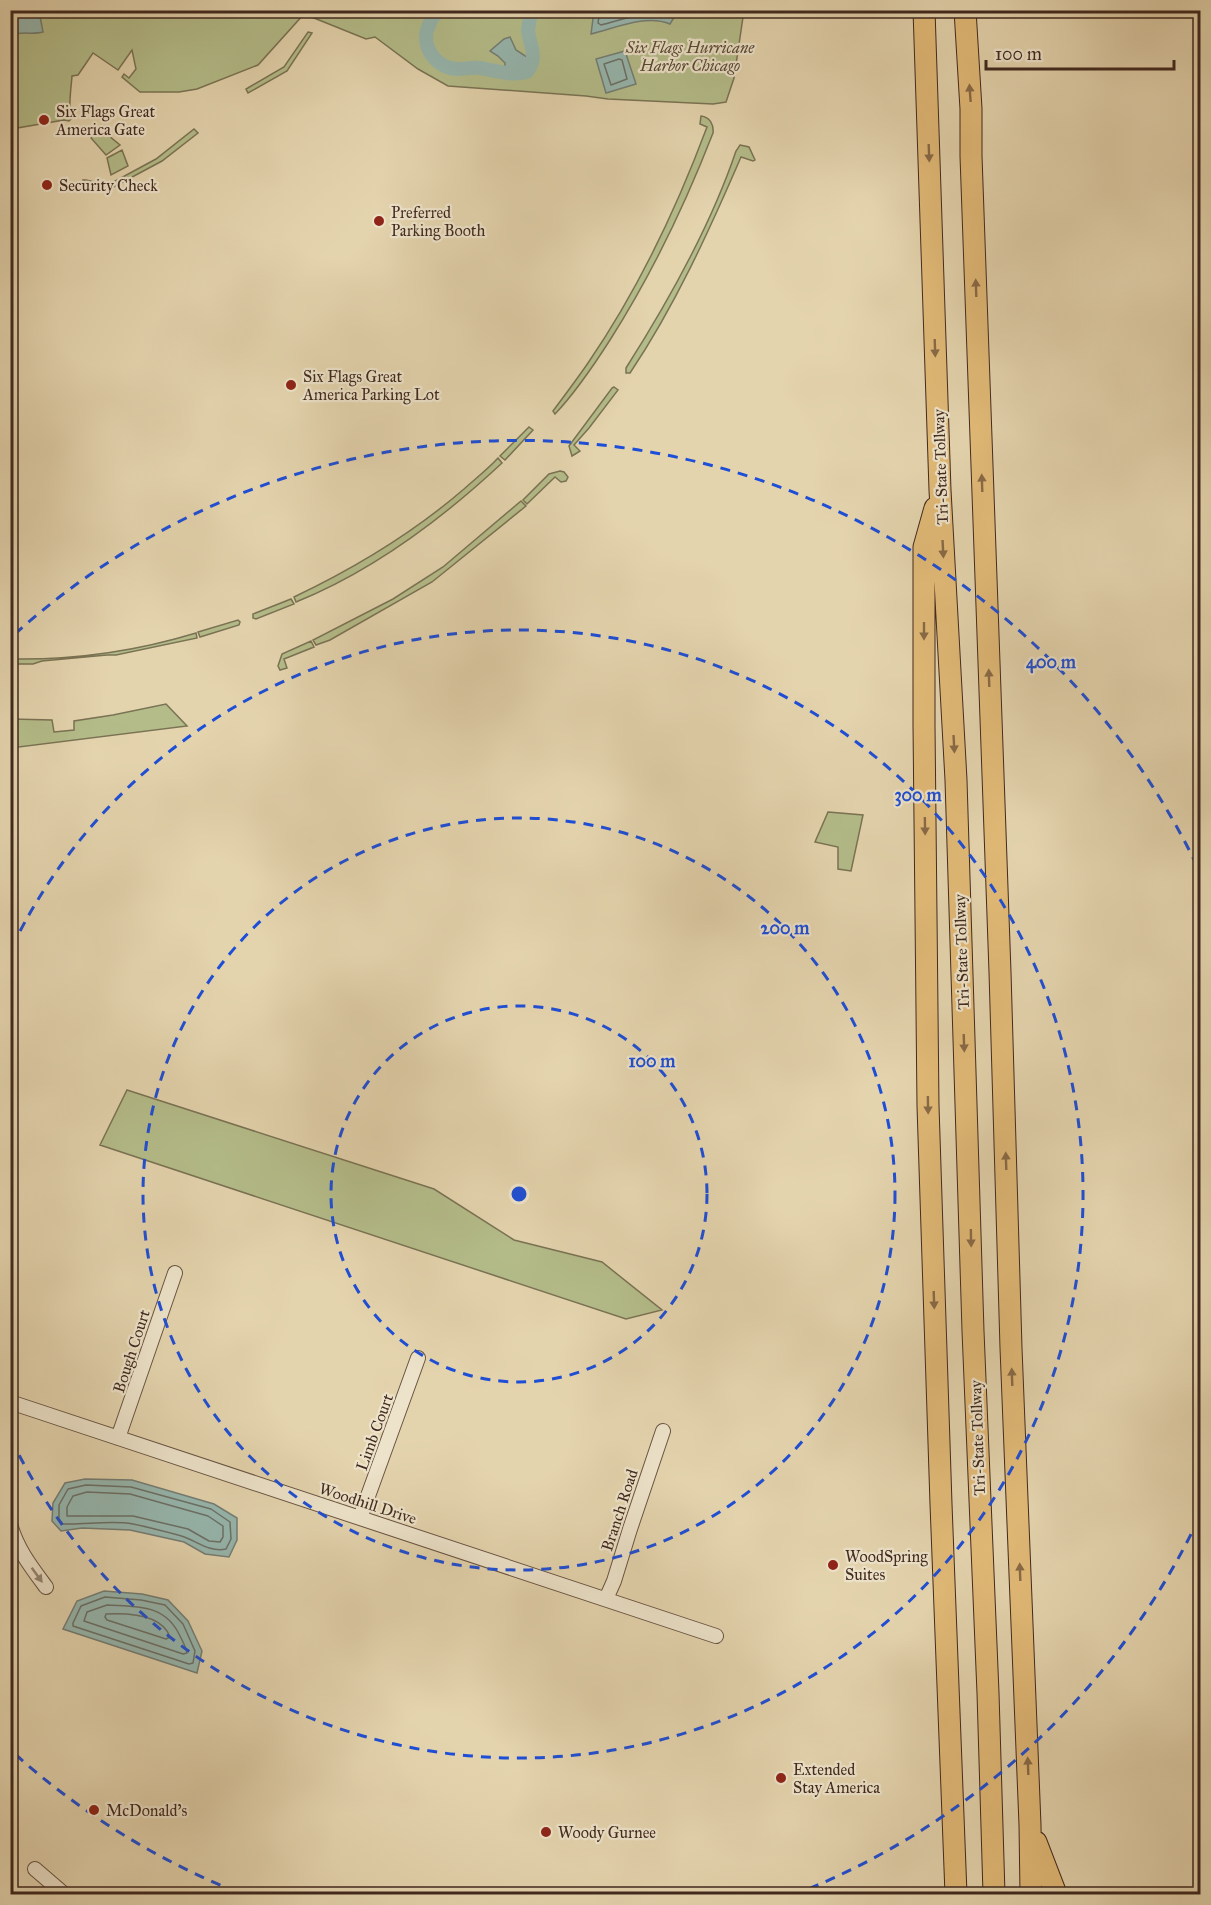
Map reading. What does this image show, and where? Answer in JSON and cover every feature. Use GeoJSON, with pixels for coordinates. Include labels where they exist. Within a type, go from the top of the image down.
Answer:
{"type":"FeatureCollection","features":[{"type":"Feature","properties":{"kind":"highway","name":"Tri-State Tollway"},"geometry":{"type":"LineString","coordinates":[[924,10],[940,490],[956,780],[994,1894]]}},
{"type":"Feature","properties":{"kind":"highway"},"geometry":{"type":"LineString","coordinates":[[964,10],[971,109],[1031,1894]]}},
{"type":"Feature","properties":{"kind":"highway"},"geometry":{"type":"LineString","coordinates":[[940,490],[924,547],[924,724],[929,1130],[955,1894]]}},
{"type":"Feature","properties":{"kind":"highway"},"geometry":{"type":"LineString","coordinates":[[1030,1825],[1056,1894]]}},
{"type":"Feature","properties":{"kind":"street","name":"Bough Court"},"geometry":{"type":"LineString","coordinates":[[118,1438],[174,1273]]}},
{"type":"Feature","properties":{"kind":"street","name":"Limb Court"},"geometry":{"type":"LineString","coordinates":[[360,1518],[418,1358]]}},
{"type":"Feature","properties":{"kind":"street","name":"Woodhill Drive"},"geometry":{"type":"LineString","coordinates":[[10,1402],[716,1636]]}},
{"type":"Feature","properties":{"kind":"street","name":"Branch Road"},"geometry":{"type":"LineString","coordinates":[[606,1599],[663,1431]]}},
{"type":"Feature","properties":{"kind":"street"},"geometry":{"type":"LineString","coordinates":[[10,1524],[14,1539],[23,1556],[46,1587]]}},
{"type":"Feature","properties":{"kind":"street"},"geometry":{"type":"LineString","coordinates":[[35,1869],[64,1894]]}},
{"type":"Feature","properties":{"kind":"green space","name":"Six Flags Hurricane Harbor Chicago"},"geometry":{"type":"Polygon","coordinates":[[[11,11],[743,11],[743,17],[734,78],[726,102],[713,104],[608,99],[448,86],[418,69],[375,37],[366,39],[304,14],[258,65],[197,89],[179,92],[140,92],[122,77],[124,74],[129,78],[136,69],[132,50],[118,70],[93,53],[78,75],[72,76],[71,119],[69,121],[11,129],[11,11]]]}},
{"type":"Feature","properties":{"kind":"green space"},"geometry":{"type":"Polygon","coordinates":[[[308,32],[312,33],[287,71],[248,93],[246,89],[284,67],[308,32]]]}},
{"type":"Feature","properties":{"kind":"green space"},"geometry":{"type":"Polygon","coordinates":[[[701,116],[711,122],[713,133],[667,239],[610,340],[577,388],[555,414],[553,411],[606,335],[655,249],[707,127],[700,124],[701,116]]]}},
{"type":"Feature","properties":{"kind":"green space"},"geometry":{"type":"Polygon","coordinates":[[[194,129],[198,133],[162,161],[108,190],[84,185],[83,180],[108,185],[156,159],[194,129]]]}},
{"type":"Feature","properties":{"kind":"green space"},"geometry":{"type":"Polygon","coordinates":[[[94,132],[109,136],[120,145],[106,155],[91,138],[94,132]]]}},
{"type":"Feature","properties":{"kind":"green space"},"geometry":{"type":"Polygon","coordinates":[[[740,145],[749,147],[755,160],[741,157],[704,240],[676,295],[630,373],[626,373],[626,368],[673,290],[701,235],[740,145]]]}},
{"type":"Feature","properties":{"kind":"green space"},"geometry":{"type":"Polygon","coordinates":[[[122,150],[128,166],[111,175],[107,158],[122,150]]]}},
{"type":"Feature","properties":{"kind":"green space"},"geometry":{"type":"Polygon","coordinates":[[[614,387],[618,390],[574,445],[580,451],[572,456],[569,446],[614,387]]]}},
{"type":"Feature","properties":{"kind":"green space"},"geometry":{"type":"Polygon","coordinates":[[[529,427],[533,430],[505,460],[500,456],[529,427]]]}},
{"type":"Feature","properties":{"kind":"green space"},"geometry":{"type":"Polygon","coordinates":[[[498,458],[502,463],[479,484],[405,542],[352,575],[296,602],[294,597],[361,562],[404,535],[445,505],[498,458]]]}},
{"type":"Feature","properties":{"kind":"green space"},"geometry":{"type":"Polygon","coordinates":[[[560,471],[568,477],[566,481],[561,482],[555,477],[527,504],[523,500],[549,474],[560,471]]]}},
{"type":"Feature","properties":{"kind":"green space"},"geometry":{"type":"Polygon","coordinates":[[[521,501],[526,506],[432,582],[330,640],[316,645],[313,640],[393,599],[443,567],[521,501]]]}},
{"type":"Feature","properties":{"kind":"green space"},"geometry":{"type":"Polygon","coordinates":[[[291,599],[294,604],[256,619],[253,618],[253,614],[291,599]]]}},
{"type":"Feature","properties":{"kind":"green space"},"geometry":{"type":"Polygon","coordinates":[[[238,620],[239,625],[200,637],[198,632],[238,620]]]}},
{"type":"Feature","properties":{"kind":"green space"},"geometry":{"type":"Polygon","coordinates":[[[196,633],[197,638],[116,655],[42,661],[33,664],[11,664],[11,659],[57,658],[104,653],[151,645],[196,633]]]}},
{"type":"Feature","properties":{"kind":"green space"},"geometry":{"type":"Polygon","coordinates":[[[311,641],[314,647],[284,659],[287,668],[280,670],[278,666],[282,654],[311,641]]]}},
{"type":"Feature","properties":{"kind":"green space"},"geometry":{"type":"Polygon","coordinates":[[[166,704],[187,726],[11,748],[11,719],[52,720],[54,732],[74,730],[74,721],[166,704]]]}},
{"type":"Feature","properties":{"kind":"green space"},"geometry":{"type":"Polygon","coordinates":[[[828,812],[863,815],[851,871],[838,869],[838,847],[815,842],[828,812]]]}},
{"type":"Feature","properties":{"kind":"green space"},"geometry":{"type":"Polygon","coordinates":[[[127,1090],[434,1189],[514,1240],[602,1262],[662,1310],[626,1319],[100,1145],[127,1090]]]}},
{"type":"Feature","properties":{"kind":"water"},"geometry":{"type":"Polygon","coordinates":[[[11,10],[39,11],[43,32],[11,35],[11,10]]]}},
{"type":"Feature","properties":{"kind":"water"},"geometry":{"type":"Polygon","coordinates":[[[594,10],[678,11],[670,24],[661,21],[641,21],[591,34],[594,10]]]}},
{"type":"Feature","properties":{"kind":"water"},"geometry":{"type":"Polygon","coordinates":[[[510,37],[516,50],[533,61],[527,72],[501,74],[505,63],[490,51],[504,39],[510,37]]]}},
{"type":"Feature","properties":{"kind":"water"},"geometry":{"type":"Polygon","coordinates":[[[625,51],[636,84],[606,93],[596,59],[625,51]]]}},
{"type":"Feature","properties":{"kind":"water"},"geometry":{"type":"Polygon","coordinates":[[[85,1479],[132,1480],[214,1504],[237,1518],[237,1540],[229,1557],[205,1554],[184,1542],[130,1530],[82,1528],[61,1531],[52,1521],[53,1503],[65,1483],[85,1479]]]}},
{"type":"Feature","properties":{"kind":"water"},"geometry":{"type":"Polygon","coordinates":[[[104,1591],[142,1594],[168,1600],[188,1621],[202,1651],[197,1673],[63,1629],[77,1601],[104,1591]]]}},
{"type":"Feature","properties":{"kind":"waterway"},"geometry":{"type":"LineString","coordinates":[[427,30],[432,18],[440,10]]}},
{"type":"Feature","properties":{"kind":"waterway"},"geometry":{"type":"LineString","coordinates":[[530,41],[528,31],[531,10]]}},
{"type":"Feature","properties":{"kind":"waterway"},"geometry":{"type":"LineString","coordinates":[[426,34],[426,41],[434,58],[444,66],[457,69],[477,68],[509,73],[527,72],[533,59],[531,44]]}},
{"type":"Feature","properties":{"kind":"place","name":"Six Flags Great America Gate"},"geometry":{"type":"Point","coordinates":[44,120]}},
{"type":"Feature","properties":{"kind":"place","name":"Security Check"},"geometry":{"type":"Point","coordinates":[47,185]}},
{"type":"Feature","properties":{"kind":"place","name":"Preferred Parking Booth"},"geometry":{"type":"Point","coordinates":[379,221]}},
{"type":"Feature","properties":{"kind":"place","name":"Six Flags Great America Parking Lot"},"geometry":{"type":"Point","coordinates":[291,385]}},
{"type":"Feature","properties":{"kind":"place","name":"WoodSpring Suites"},"geometry":{"type":"Point","coordinates":[833,1565]}},
{"type":"Feature","properties":{"kind":"place","name":"Extended Stay America"},"geometry":{"type":"Point","coordinates":[781,1778]}},
{"type":"Feature","properties":{"kind":"place","name":"McDonald's"},"geometry":{"type":"Point","coordinates":[94,1810]}},
{"type":"Feature","properties":{"kind":"place","name":"Woody Gurnee"},"geometry":{"type":"Point","coordinates":[546,1832]}}]}
